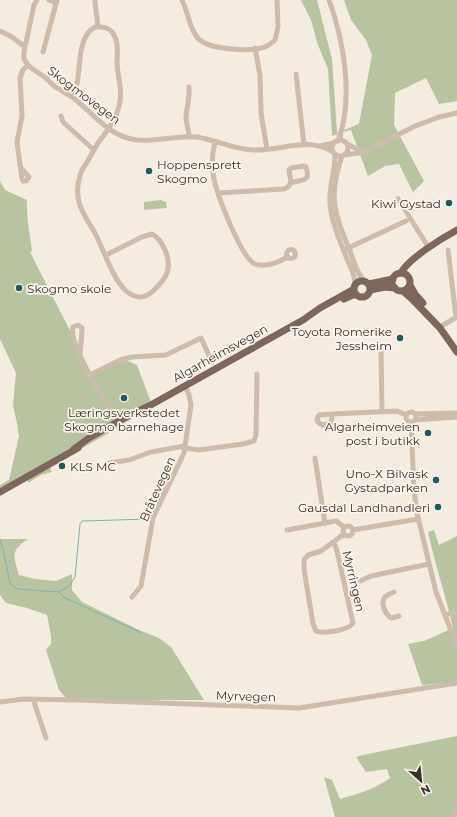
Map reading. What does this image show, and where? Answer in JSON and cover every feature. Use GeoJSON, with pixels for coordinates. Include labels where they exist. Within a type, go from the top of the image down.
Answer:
{"type":"FeatureCollection","features":[{"type":"Feature","properties":{"kind":"main road"},"geometry":{"type":"LineString","coordinates":[[436,244],[457,230]]}},
{"type":"Feature","properties":{"kind":"main road"},"geometry":{"type":"LineString","coordinates":[[368,285],[393,279],[397,274],[401,273],[407,265],[429,248],[457,233]]}},
{"type":"Feature","properties":{"kind":"main road"},"geometry":{"type":"LineString","coordinates":[[403,291],[407,289],[409,272],[414,260]]}},
{"type":"Feature","properties":{"kind":"main road"},"geometry":{"type":"LineString","coordinates":[[401,273],[407,275],[417,297],[443,325],[457,343]]}},
{"type":"Feature","properties":{"kind":"main road"},"geometry":{"type":"LineString","coordinates":[[393,279],[395,288]]}},
{"type":"Feature","properties":{"kind":"main road"},"geometry":{"type":"LineString","coordinates":[[368,285],[368,294],[363,297],[358,296],[355,289],[359,281],[368,285],[395,288],[403,291],[440,328],[457,352]]}},
{"type":"Feature","properties":{"kind":"main road","name":"Algarheimsvegen"},"geometry":{"type":"LineString","coordinates":[[0,492],[74,449],[89,438],[119,423],[303,320],[324,305],[355,289]]}},
{"type":"Feature","properties":{"kind":"street"},"geometry":{"type":"LineString","coordinates":[[21,168],[17,142],[22,116],[20,78],[23,70],[28,65],[24,59],[25,47],[34,6],[37,0]]}},
{"type":"Feature","properties":{"kind":"street"},"geometry":{"type":"LineString","coordinates":[[43,52],[56,2],[49,0]]}},
{"type":"Feature","properties":{"kind":"street"},"geometry":{"type":"LineString","coordinates":[[182,0],[193,32],[196,36],[202,42],[221,48],[255,48],[268,45],[275,40],[278,27],[277,0]]}},
{"type":"Feature","properties":{"kind":"street"},"geometry":{"type":"LineString","coordinates":[[329,0],[338,30],[344,61],[346,102],[344,125],[348,150],[343,155],[335,185],[334,201],[337,218],[354,277],[355,289]]}},
{"type":"Feature","properties":{"kind":"street"},"geometry":{"type":"LineString","coordinates":[[95,2],[98,27]]}},
{"type":"Feature","properties":{"kind":"street"},"geometry":{"type":"LineString","coordinates":[[72,98],[78,85],[80,58],[84,42],[90,31],[98,27],[110,30],[115,36],[117,43],[117,63],[121,96],[119,107],[80,177],[78,197],[81,209],[121,284],[127,291],[135,296],[143,297],[152,293],[168,269],[164,249],[159,240],[152,234],[142,237],[106,255]]}},
{"type":"Feature","properties":{"kind":"street"},"geometry":{"type":"LineString","coordinates":[[0,31],[12,37],[25,47]]}},
{"type":"Feature","properties":{"kind":"street"},"geometry":{"type":"LineString","coordinates":[[255,48],[260,75],[261,113],[267,149]]}},
{"type":"Feature","properties":{"kind":"street","name":"Skogmovegen"},"geometry":{"type":"LineString","coordinates":[[28,65],[58,89],[72,98],[108,128],[119,134],[136,139],[154,140],[189,137],[245,150],[304,145],[320,146],[336,142]]}},
{"type":"Feature","properties":{"kind":"street"},"geometry":{"type":"LineString","coordinates":[[296,74],[304,145]]}},
{"type":"Feature","properties":{"kind":"street"},"geometry":{"type":"LineString","coordinates":[[189,87],[190,99],[186,121],[189,137]]}},
{"type":"Feature","properties":{"kind":"street"},"geometry":{"type":"LineString","coordinates":[[334,153],[338,156],[367,151],[413,127],[439,117],[457,113]]}},
{"type":"Feature","properties":{"kind":"street"},"geometry":{"type":"LineString","coordinates":[[61,116],[63,122],[94,150]]}},
{"type":"Feature","properties":{"kind":"street"},"geometry":{"type":"LineString","coordinates":[[344,125],[332,148],[335,163],[331,183],[330,202],[332,219],[360,275],[368,285]]}},
{"type":"Feature","properties":{"kind":"street"},"geometry":{"type":"LineString","coordinates":[[336,142],[342,140],[357,149],[367,151]]}},
{"type":"Feature","properties":{"kind":"street"},"geometry":{"type":"LineString","coordinates":[[215,142],[212,157],[214,178],[237,239],[245,254],[255,264],[263,265],[288,257]]}},
{"type":"Feature","properties":{"kind":"street","name":"Skogmovegen"},"geometry":{"type":"LineString","coordinates":[[320,146],[334,153]]}},
{"type":"Feature","properties":{"kind":"street"},"geometry":{"type":"LineString","coordinates":[[219,193],[242,191],[277,191],[288,187],[291,183]]}},
{"type":"Feature","properties":{"kind":"street"},"geometry":{"type":"LineString","coordinates":[[398,199],[429,248]]}},
{"type":"Feature","properties":{"kind":"street"},"geometry":{"type":"LineString","coordinates":[[346,249],[406,221]]}},
{"type":"Feature","properties":{"kind":"street"},"geometry":{"type":"LineString","coordinates":[[443,325],[456,317],[448,250]]}},
{"type":"Feature","properties":{"kind":"street"},"geometry":{"type":"LineString","coordinates":[[80,354],[82,328],[78,325],[73,327],[72,331],[82,364],[88,376],[119,423]]}},
{"type":"Feature","properties":{"kind":"street"},"geometry":{"type":"LineString","coordinates":[[88,376],[120,360],[132,357],[166,354],[201,338],[212,362]]}},
{"type":"Feature","properties":{"kind":"street"},"geometry":{"type":"LineString","coordinates":[[381,349],[382,412]]}},
{"type":"Feature","properties":{"kind":"street"},"geometry":{"type":"LineString","coordinates":[[109,463],[128,460],[159,450],[185,447],[195,450],[243,444],[254,441],[256,435],[257,374]]}},
{"type":"Feature","properties":{"kind":"street","name":"Bråtevegen"},"geometry":{"type":"LineString","coordinates":[[132,597],[141,586],[153,518],[182,457],[185,447],[191,405],[185,386]]}},
{"type":"Feature","properties":{"kind":"street"},"geometry":{"type":"LineString","coordinates":[[332,414],[397,411],[406,415],[407,420],[457,413]]}},
{"type":"Feature","properties":{"kind":"street"},"geometry":{"type":"LineString","coordinates":[[406,415],[411,412],[414,419],[415,496],[418,519],[436,592],[457,646]]}},
{"type":"Feature","properties":{"kind":"street"},"geometry":{"type":"LineString","coordinates":[[414,419],[457,417]]}},
{"type":"Feature","properties":{"kind":"street"},"geometry":{"type":"LineString","coordinates":[[315,458],[325,523]]}},
{"type":"Feature","properties":{"kind":"street"},"geometry":{"type":"LineString","coordinates":[[344,527],[343,531],[346,536],[350,535],[353,530],[418,519]]}},
{"type":"Feature","properties":{"kind":"street"},"geometry":{"type":"LineString","coordinates":[[287,530],[338,521],[344,527],[349,526],[353,530]]}},
{"type":"Feature","properties":{"kind":"street","name":"Myrringen"},"geometry":{"type":"LineString","coordinates":[[333,542],[336,547],[353,623],[347,628],[322,632],[316,631],[313,624],[304,569],[304,560],[308,555],[321,551],[333,542],[344,534]]}},
{"type":"Feature","properties":{"kind":"street"},"geometry":{"type":"LineString","coordinates":[[360,582],[375,575],[429,564]]}},
{"type":"Feature","properties":{"kind":"street"},"geometry":{"type":"LineString","coordinates":[[394,592],[384,598],[383,605],[388,616],[391,618],[399,616]]}},
{"type":"Feature","properties":{"kind":"street"},"geometry":{"type":"LineString","coordinates":[[445,615],[457,611]]}},
{"type":"Feature","properties":{"kind":"street","name":"Myrvegen"},"geometry":{"type":"LineString","coordinates":[[0,702],[19,699],[78,700],[298,708],[456,682]]}},
{"type":"Feature","properties":{"kind":"street"},"geometry":{"type":"LineString","coordinates":[[34,700],[46,738]]}},
{"type":"Feature","properties":{"kind":"street"},"geometry":{"type":"LineString","coordinates":[[451,817],[457,805]]}},
{"type":"Feature","properties":{"kind":"green space"},"geometry":{"type":"Polygon","coordinates":[[[301,0],[317,0],[332,59],[337,133],[359,124],[372,55],[366,40],[351,20],[344,0],[457,0],[457,101],[439,104],[426,78],[395,93],[394,125],[424,181],[413,192],[399,164],[385,166],[368,176],[351,130],[343,132],[343,138],[341,137],[342,133],[332,136],[328,69],[318,45],[311,20],[301,0]]]}},
{"type":"Feature","properties":{"kind":"green space"},"geometry":{"type":"Polygon","coordinates":[[[0,181],[5,190],[27,200],[32,251],[30,252],[91,372],[121,358],[137,365],[152,405],[119,427],[50,467],[52,472],[41,475],[28,483],[27,477],[0,492],[0,485],[9,480],[19,436],[13,405],[16,373],[0,339],[0,181]]]}},
{"type":"Feature","properties":{"kind":"green space"},"geometry":{"type":"Polygon","coordinates":[[[161,200],[166,202],[167,208],[144,210],[144,202],[161,200]]]}},
{"type":"Feature","properties":{"kind":"green space"},"geometry":{"type":"Polygon","coordinates":[[[434,530],[439,545],[457,536],[457,683],[422,685],[408,644],[424,641],[453,628],[428,532],[434,530]]]}},
{"type":"Feature","properties":{"kind":"green space"},"geometry":{"type":"Polygon","coordinates":[[[0,539],[28,539],[18,547],[14,555],[19,575],[35,579],[56,581],[72,574],[72,590],[82,602],[139,630],[159,638],[171,647],[204,700],[66,698],[59,690],[46,650],[51,644],[47,615],[6,603],[0,595],[0,539]]]}},
{"type":"Feature","properties":{"kind":"green space"},"geometry":{"type":"Polygon","coordinates":[[[457,736],[457,817],[335,817],[324,777],[332,780],[340,799],[353,795],[372,788],[390,778],[387,769],[366,772],[356,757],[457,736]]]}},
{"type":"Feature","properties":{"kind":"waterway"},"geometry":{"type":"LineString","coordinates":[[0,539],[10,583],[17,589],[59,592],[70,585],[75,577],[80,524],[82,521],[150,519],[164,488]]}},
{"type":"Feature","properties":{"kind":"waterway"},"geometry":{"type":"LineString","coordinates":[[59,592],[63,597],[142,633]]}},
{"type":"Feature","properties":{"kind":"place","name":"Hoppensprett Skogmo"},"geometry":{"type":"Point","coordinates":[149,171]}},
{"type":"Feature","properties":{"kind":"place","name":"Kiwi Gystad"},"geometry":{"type":"Point","coordinates":[449,203]}},
{"type":"Feature","properties":{"kind":"place","name":"Skogmo skole"},"geometry":{"type":"Point","coordinates":[19,288]}},
{"type":"Feature","properties":{"kind":"place","name":"Toyota Romerike Jessheim"},"geometry":{"type":"Point","coordinates":[400,338]}},
{"type":"Feature","properties":{"kind":"place","name":"Læringsverkstedet Skogmo barnehage"},"geometry":{"type":"Point","coordinates":[124,398]}},
{"type":"Feature","properties":{"kind":"place","name":"Algarheimveien post i butikk"},"geometry":{"type":"Point","coordinates":[428,433]}},
{"type":"Feature","properties":{"kind":"place","name":"KLS MC"},"geometry":{"type":"Point","coordinates":[62,466]}},
{"type":"Feature","properties":{"kind":"place","name":"Uno-X Bilvask Gystadparken"},"geometry":{"type":"Point","coordinates":[436,480]}},
{"type":"Feature","properties":{"kind":"place","name":"Gausdal Landhandleri"},"geometry":{"type":"Point","coordinates":[438,507]}}]}
